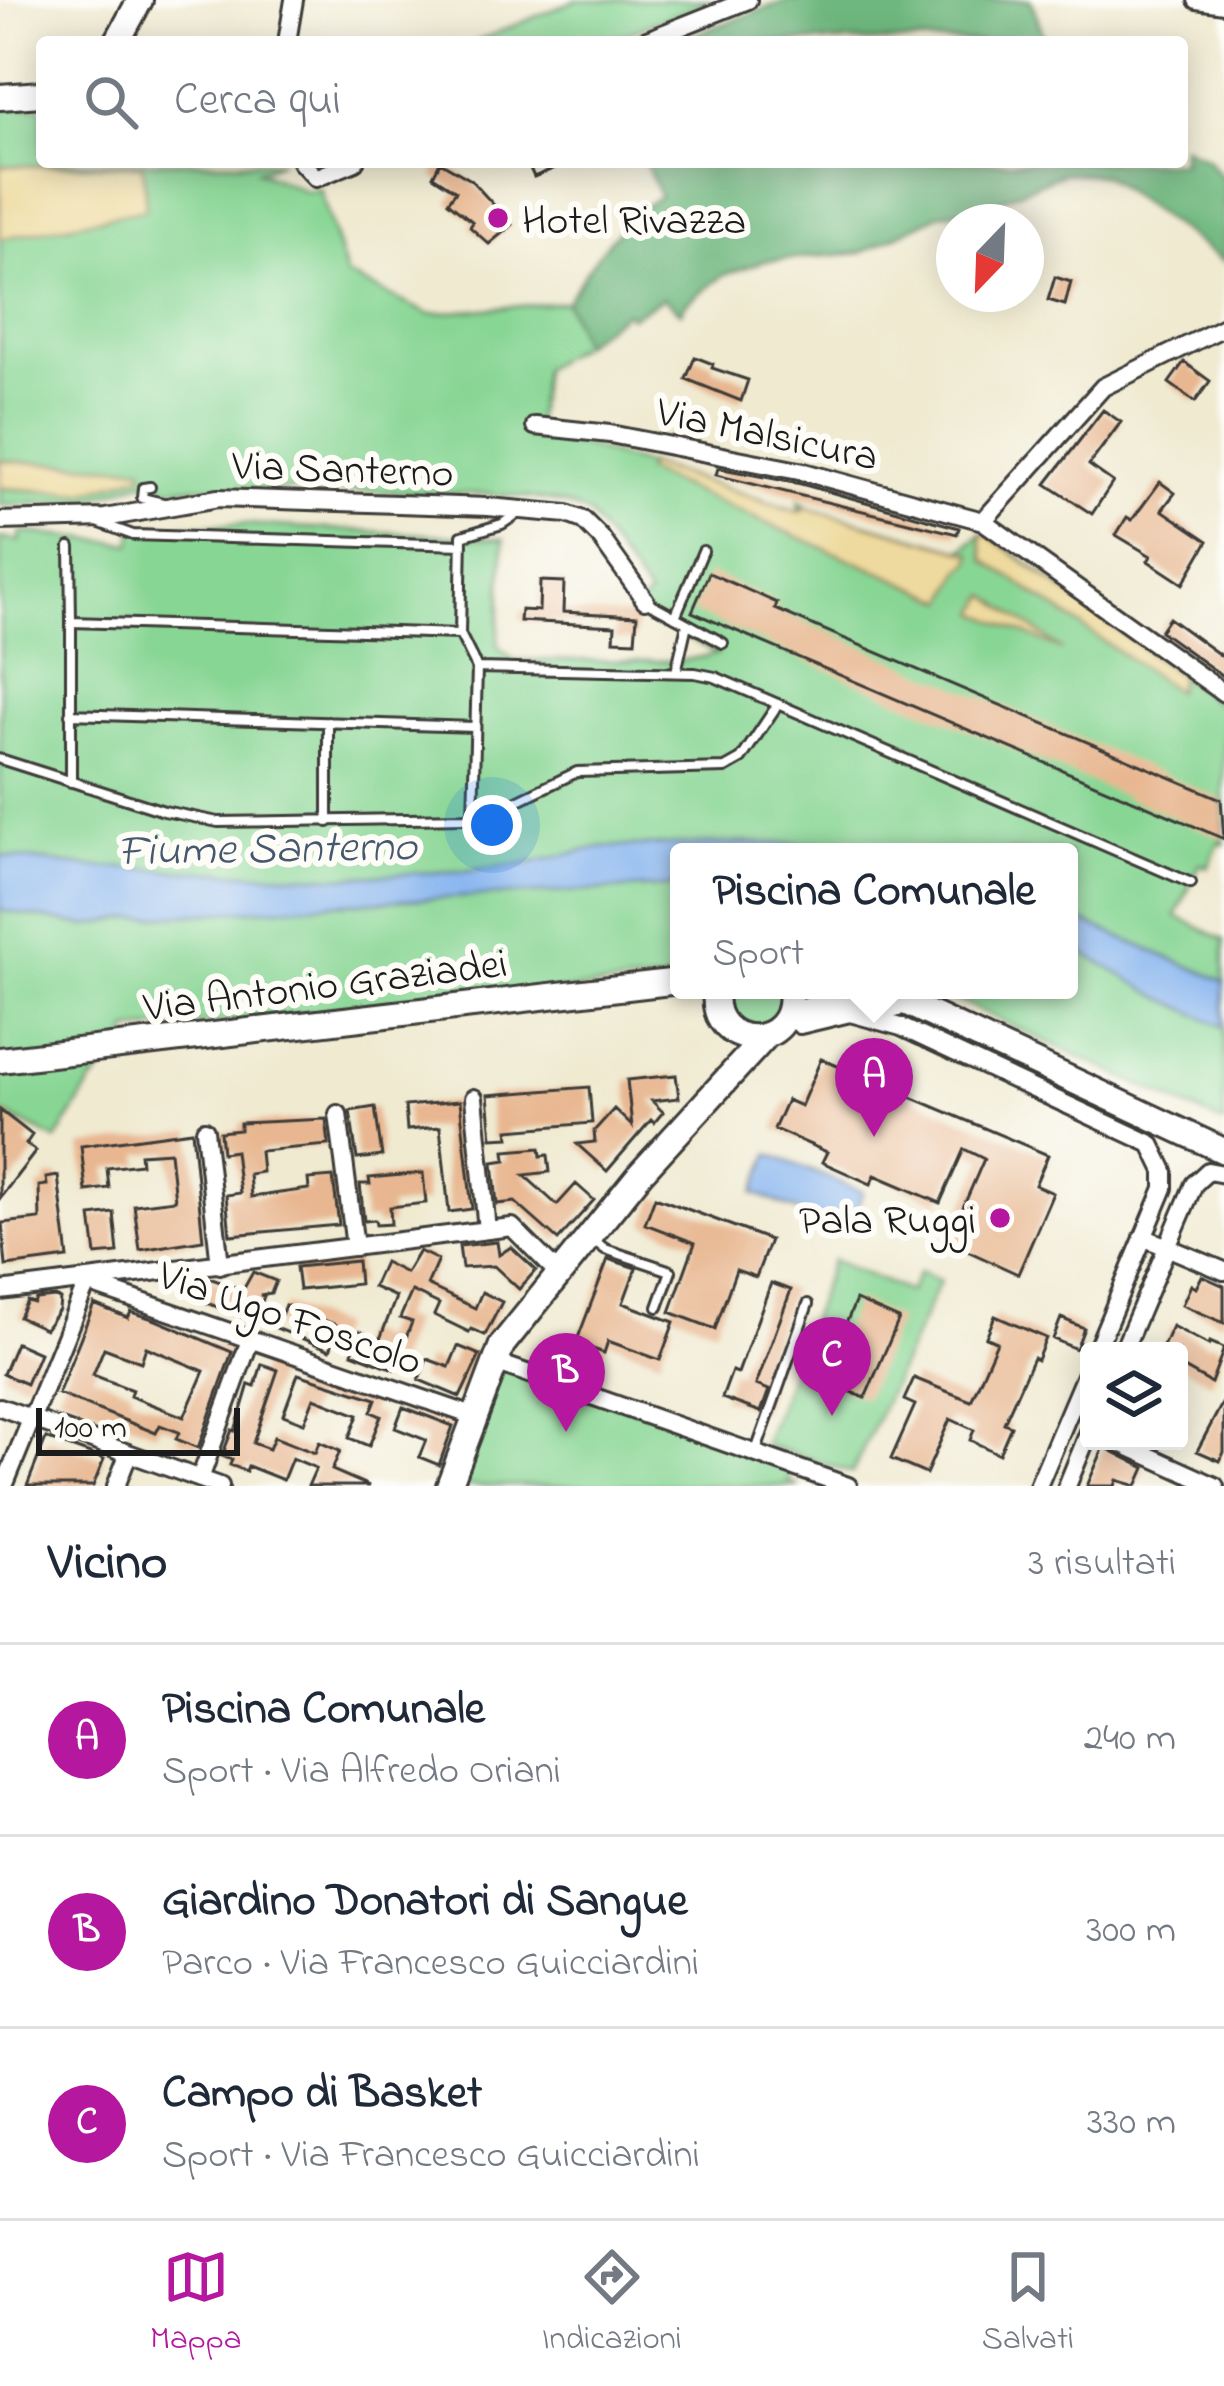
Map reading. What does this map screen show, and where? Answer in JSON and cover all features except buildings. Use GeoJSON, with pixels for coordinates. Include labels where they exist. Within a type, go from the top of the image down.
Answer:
{"type":"FeatureCollection","features":[{"type":"Feature","properties":{"kind":"street"},"geometry":{"type":"LineString","coordinates":[[120,36],[140,0]]}},
{"type":"Feature","properties":{"kind":"street"},"geometry":{"type":"LineString","coordinates":[[288,36],[294,0]]}},
{"type":"Feature","properties":{"kind":"street"},"geometry":{"type":"LineString","coordinates":[[658,36],[748,0]]}},
{"type":"Feature","properties":{"kind":"street"},"geometry":{"type":"LineString","coordinates":[[1197,0],[1224,4]]}},
{"type":"Feature","properties":{"kind":"street"},"geometry":{"type":"LineString","coordinates":[[0,97],[36,94]]}},
{"type":"Feature","properties":{"kind":"street"},"geometry":{"type":"LineString","coordinates":[[307,168],[316,178],[340,168]]}},
{"type":"Feature","properties":{"kind":"street"},"geometry":{"type":"LineString","coordinates":[[981,526],[1103,387],[1224,327]]}},
{"type":"Feature","properties":{"kind":"street","name":"Via Malsicura"},"geometry":{"type":"LineString","coordinates":[[535,426],[610,434],[804,472],[981,526],[1224,693]]}},
{"type":"Feature","properties":{"kind":"street","name":"Via Santerno"},"geometry":{"type":"LineString","coordinates":[[0,520],[89,519],[218,498],[524,510],[583,520],[645,601]]}},
{"type":"Feature","properties":{"kind":"street","name":"Via Antonio Graziadei"},"geometry":{"type":"LineString","coordinates":[[0,1060],[669,983]]}},
{"type":"Feature","properties":{"kind":"street"},"geometry":{"type":"LineString","coordinates":[[776,1029],[787,999]]}},
{"type":"Feature","properties":{"kind":"street"},"geometry":{"type":"LineString","coordinates":[[449,1486],[502,1345],[716,1086],[776,1029],[839,999],[893,1004],[926,1014]]}},
{"type":"Feature","properties":{"kind":"street"},"geometry":{"type":"LineString","coordinates":[[897,999],[1224,1151]]}},
{"type":"Feature","properties":{"kind":"street"},"geometry":{"type":"LineString","coordinates":[[716,1086],[727,1048],[717,1006]]}},
{"type":"Feature","properties":{"kind":"street","name":"Via Antonio Graziadei"},"geometry":{"type":"LineString","coordinates":[[717,1006],[736,1034],[776,1029]]}},
{"type":"Feature","properties":{"kind":"street"},"geometry":{"type":"LineString","coordinates":[[776,1029],[830,1016],[870,1016],[1151,1144],[1166,1177],[1100,1342]]}},
{"type":"Feature","properties":{"kind":"street"},"geometry":{"type":"LineString","coordinates":[[474,1097],[487,1230]]}},
{"type":"Feature","properties":{"kind":"street"},"geometry":{"type":"LineString","coordinates":[[338,1114],[355,1247]]}},
{"type":"Feature","properties":{"kind":"street"},"geometry":{"type":"LineString","coordinates":[[205,1130],[220,1265]]}},
{"type":"Feature","properties":{"kind":"street"},"geometry":{"type":"LineString","coordinates":[[1126,1342],[1201,1174],[1224,1174]]}},
{"type":"Feature","properties":{"kind":"street"},"geometry":{"type":"LineString","coordinates":[[0,1291],[512,1227],[560,1275]]}},
{"type":"Feature","properties":{"kind":"street"},"geometry":{"type":"LineString","coordinates":[[1143,1237],[1224,1271]]}},
{"type":"Feature","properties":{"kind":"street"},"geometry":{"type":"LineString","coordinates":[[4,1486],[87,1283]]}},
{"type":"Feature","properties":{"kind":"street","name":"Via Ugo Foscolo"},"geometry":{"type":"LineString","coordinates":[[87,1283],[473,1416]]}},
{"type":"Feature","properties":{"kind":"street"},"geometry":{"type":"LineString","coordinates":[[1108,1322],[1130,1332]]}},
{"type":"Feature","properties":{"kind":"street"},"geometry":{"type":"LineString","coordinates":[[200,1479],[250,1340]]}},
{"type":"Feature","properties":{"kind":"street"},"geometry":{"type":"LineString","coordinates":[[494,1362],[848,1486]]}},
{"type":"Feature","properties":{"kind":"street"},"geometry":{"type":"LineString","coordinates":[[1038,1486],[1080,1387]]}},
{"type":"Feature","properties":{"kind":"street"},"geometry":{"type":"LineString","coordinates":[[0,1407],[220,1486]]}},
{"type":"Feature","properties":{"kind":"street"},"geometry":{"type":"LineString","coordinates":[[1066,1420],[1080,1427]]}},
{"type":"Feature","properties":{"kind":"street"},"geometry":{"type":"LineString","coordinates":[[1067,1486],[1081,1450]]}},
{"type":"Feature","properties":{"kind":"street"},"geometry":{"type":"LineString","coordinates":[[1136,1450],[1215,1486]]}},
{"type":"Feature","properties":{"kind":"street"},"geometry":{"type":"LineString","coordinates":[[116,1486],[128,1455]]}},
{"type":"Feature","properties":{"kind":"lane"},"geometry":{"type":"LineString","coordinates":[[150,487],[143,488],[142,499],[177,506]]}},
{"type":"Feature","properties":{"kind":"lane"},"geometry":{"type":"LineString","coordinates":[[473,817],[477,668],[460,634],[463,536],[502,524],[524,510]]}},
{"type":"Feature","properties":{"kind":"lane"},"geometry":{"type":"LineString","coordinates":[[89,519],[133,535],[462,545]]}},
{"type":"Feature","properties":{"kind":"lane"},"geometry":{"type":"LineString","coordinates":[[70,547],[71,782]]}},
{"type":"Feature","properties":{"kind":"lane"},"geometry":{"type":"LineString","coordinates":[[675,617],[703,551]]}},
{"type":"Feature","properties":{"kind":"lane"},"geometry":{"type":"LineString","coordinates":[[645,601],[723,643]]}},
{"type":"Feature","properties":{"kind":"lane"},"geometry":{"type":"LineString","coordinates":[[71,622],[460,634]]}},
{"type":"Feature","properties":{"kind":"lane"},"geometry":{"type":"LineString","coordinates":[[676,672],[687,624]]}},
{"type":"Feature","properties":{"kind":"lane"},"geometry":{"type":"LineString","coordinates":[[477,668],[715,677],[1191,883]]}},
{"type":"Feature","properties":{"kind":"lane"},"geometry":{"type":"LineString","coordinates":[[0,759],[191,818],[264,824],[473,817],[496,811],[577,772],[725,768],[742,759],[778,704]]}},
{"type":"Feature","properties":{"kind":"lane"},"geometry":{"type":"LineString","coordinates":[[70,714],[476,727]]}},
{"type":"Feature","properties":{"kind":"lane"},"geometry":{"type":"LineString","coordinates":[[328,722],[328,822]]}},
{"type":"Feature","properties":{"kind":"lane"},"geometry":{"type":"LineString","coordinates":[[590,1237],[605,1250],[671,1271],[658,1307]]}},
{"type":"Feature","properties":{"kind":"lane"},"geometry":{"type":"LineString","coordinates":[[755,1452],[808,1304]]}},
{"type":"Feature","properties":{"kind":"green space"},"geometry":{"type":"Polygon","coordinates":[[[576,0],[712,0],[619,36],[489,36],[576,0]]]}},
{"type":"Feature","properties":{"kind":"green space"},"geometry":{"type":"Polygon","coordinates":[[[788,0],[1031,0],[1044,36],[690,36],[788,0]]]}},
{"type":"Feature","properties":{"kind":"green space"},"geometry":{"type":"Polygon","coordinates":[[[36,107],[36,168],[266,168],[258,171],[305,191],[320,189],[346,275],[429,314],[566,302],[582,343],[542,369],[534,438],[578,444],[799,512],[799,501],[814,512],[961,551],[984,532],[989,534],[1224,709],[1224,844],[1219,842],[1208,867],[1200,864],[1176,916],[1224,940],[1224,981],[1078,920],[1078,843],[670,843],[601,847],[463,871],[339,877],[92,867],[0,856],[0,538],[20,541],[21,532],[132,544],[133,528],[243,524],[504,539],[498,647],[514,660],[680,661],[717,654],[645,614],[639,606],[649,596],[589,515],[553,502],[488,494],[179,487],[151,492],[163,482],[142,482],[89,500],[0,506],[0,109],[36,107]]]}},
{"type":"Feature","properties":{"kind":"green space"},"geometry":{"type":"Polygon","coordinates":[[[1188,149],[1206,158],[1224,179],[1224,262],[1103,175],[1063,173],[991,204],[936,204],[936,216],[861,253],[764,261],[724,275],[681,312],[663,298],[630,317],[626,312],[582,343],[566,302],[596,257],[660,196],[648,168],[1188,168],[1188,149]]]}},
{"type":"Feature","properties":{"kind":"green space"},"geometry":{"type":"Polygon","coordinates":[[[670,885],[670,976],[129,1031],[127,1043],[91,1084],[56,1140],[0,1111],[0,910],[86,926],[124,919],[670,885]]]}},
{"type":"Feature","properties":{"kind":"green space"},"geometry":{"type":"Polygon","coordinates":[[[1078,950],[1224,1027],[1224,1124],[954,999],[1078,999],[1078,950]]]}},
{"type":"Feature","properties":{"kind":"green space"},"geometry":{"type":"Polygon","coordinates":[[[726,999],[783,999],[783,1005],[763,1028],[733,1023],[726,999]]]}},
{"type":"Feature","properties":{"kind":"green space"},"geometry":{"type":"Polygon","coordinates":[[[832,1260],[909,1292],[919,1272],[940,1281],[852,1473],[764,1444],[832,1260]]]}},
{"type":"Feature","properties":{"kind":"green space"},"geometry":{"type":"Polygon","coordinates":[[[494,1356],[796,1460],[788,1481],[799,1486],[446,1486],[494,1356]]]}},
{"type":"Feature","properties":{"kind":"sand"},"geometry":{"type":"Polygon","coordinates":[[[0,166],[143,168],[146,209],[0,239],[0,166]]]}},
{"type":"Feature","properties":{"kind":"sand"},"geometry":{"type":"Polygon","coordinates":[[[0,461],[144,469],[142,474],[84,493],[0,488],[0,461]]]}},
{"type":"Feature","properties":{"kind":"sand"},"geometry":{"type":"Polygon","coordinates":[[[648,464],[800,512],[806,507],[972,553],[971,562],[961,570],[947,601],[645,471],[648,464]]]}},
{"type":"Feature","properties":{"kind":"sand"},"geometry":{"type":"Polygon","coordinates":[[[984,532],[1180,676],[1176,691],[985,560],[984,532]]]}},
{"type":"Feature","properties":{"kind":"sand"},"geometry":{"type":"Polygon","coordinates":[[[989,596],[1062,650],[978,613],[989,596]]]}},
{"type":"Feature","properties":{"kind":"water"},"geometry":{"type":"Polygon","coordinates":[[[670,845],[670,886],[345,903],[124,919],[86,926],[0,910],[0,856],[92,867],[339,877],[463,871],[601,847],[670,845]]]}},
{"type":"Feature","properties":{"kind":"water"},"geometry":{"type":"Polygon","coordinates":[[[1078,920],[1224,981],[1224,1027],[1078,950],[1078,920]]]}},
{"type":"Feature","properties":{"kind":"water"},"geometry":{"type":"Polygon","coordinates":[[[770,1154],[863,1192],[847,1231],[754,1193],[770,1154]]]}},
{"type":"Feature","properties":{"kind":"place","name":"Hotel Rivazza"},"geometry":{"type":"Point","coordinates":[498,218]}},
{"type":"Feature","properties":{"kind":"place","name":"Piscina Comunale"},"geometry":{"type":"Point","coordinates":[874,1137]}},
{"type":"Feature","properties":{"kind":"place","name":"Pala Ruggi"},"geometry":{"type":"Point","coordinates":[1000,1218]}},
{"type":"Feature","properties":{"kind":"place","name":"Campo di Basket"},"geometry":{"type":"Point","coordinates":[832,1416]}},
{"type":"Feature","properties":{"kind":"place","name":"Giardino Donatori di Sangue"},"geometry":{"type":"Point","coordinates":[566,1432]}},
{"type":"Feature","properties":{"kind":"water label","name":"Fiume Santerno"},"geometry":{"type":"Point","coordinates":[267,846]}}]}
